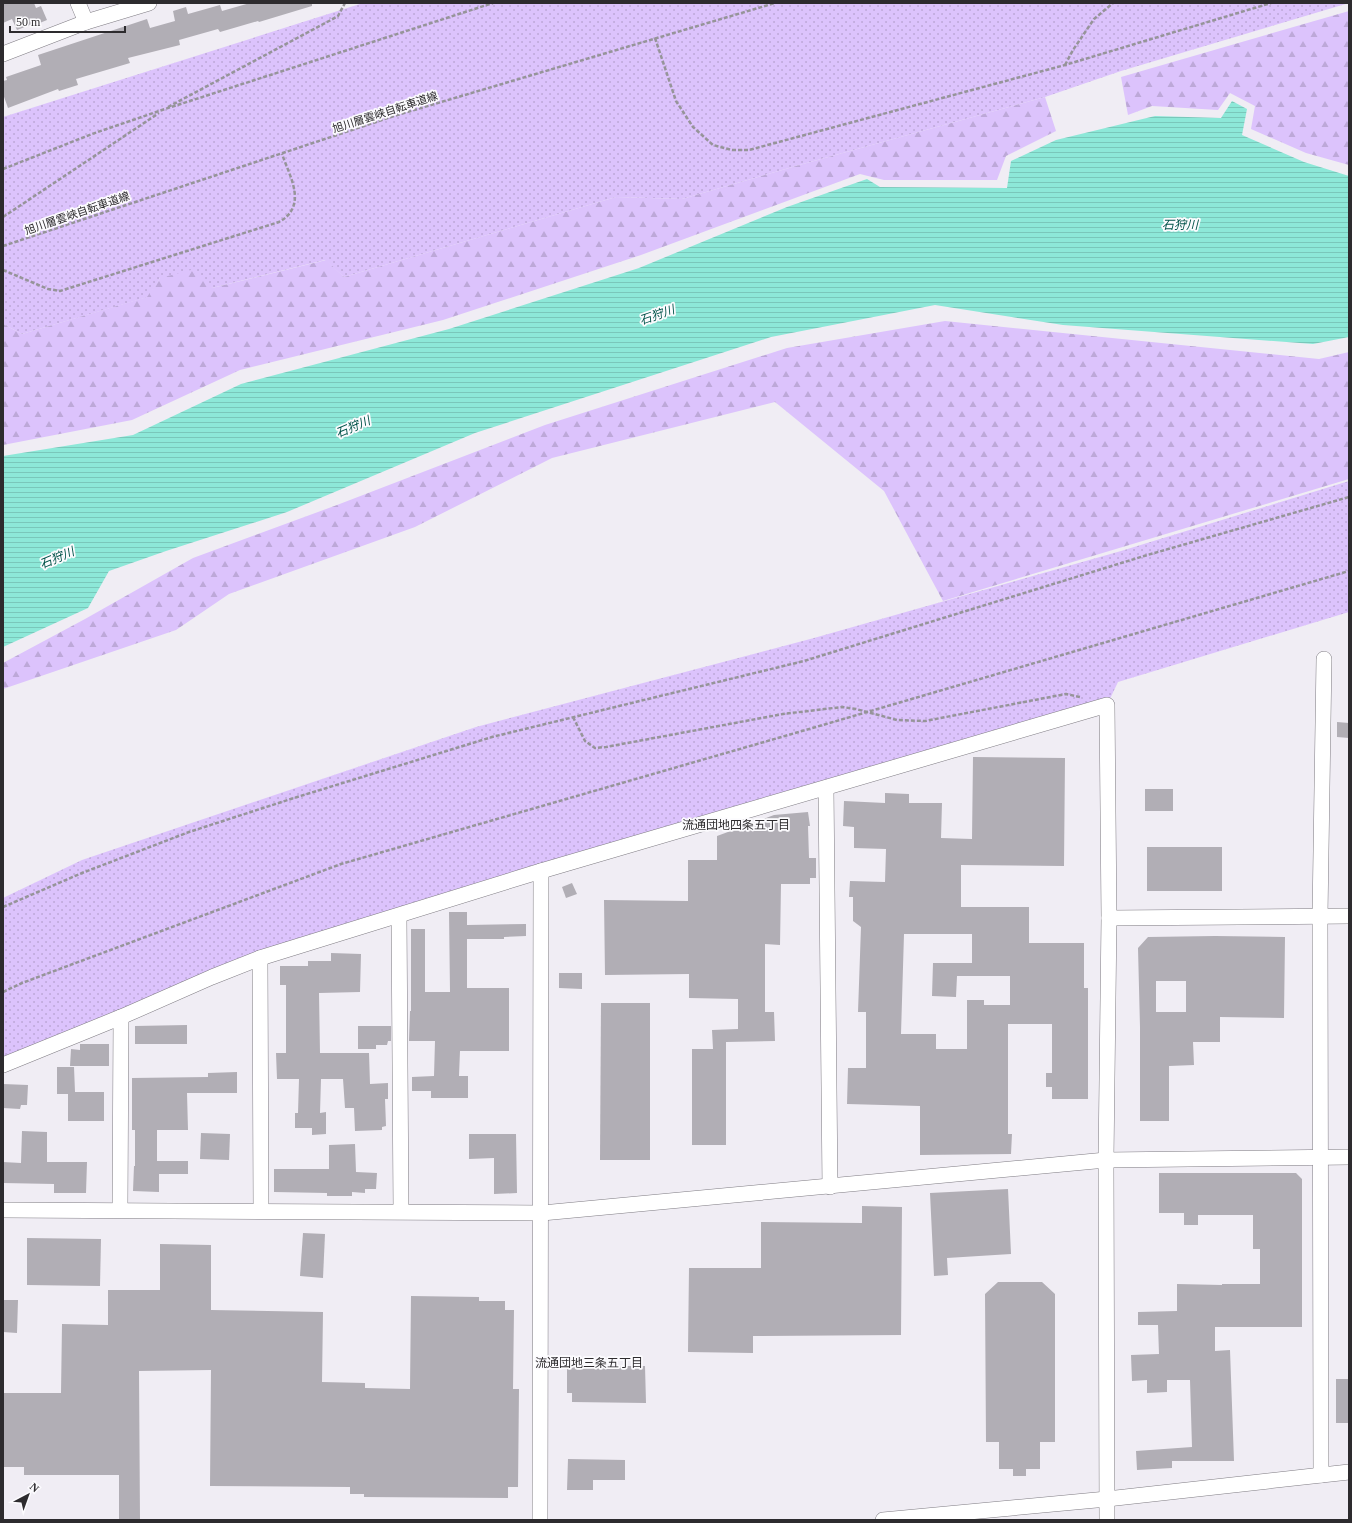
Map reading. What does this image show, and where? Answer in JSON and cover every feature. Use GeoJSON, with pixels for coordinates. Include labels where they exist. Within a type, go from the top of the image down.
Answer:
{"type":"FeatureCollection","features":[{"type":"Feature","properties":{"kind":"street"},"geometry":{"type":"LineString","coordinates":[[78,3],[86,22]]}},
{"type":"Feature","properties":{"kind":"street"},"geometry":{"type":"LineString","coordinates":[[3,54],[86,22],[149,3]]}},
{"type":"Feature","properties":{"kind":"street"},"geometry":{"type":"LineString","coordinates":[[1321,1475],[1320,916],[1324,659]]}},
{"type":"Feature","properties":{"kind":"street"},"geometry":{"type":"LineString","coordinates":[[3,1065],[260,958],[541,871],[1107,705],[1109,918],[1106,1160],[1106,1520]]}},
{"type":"Feature","properties":{"kind":"street"},"geometry":{"type":"LineString","coordinates":[[826,788],[830,1187]]}},
{"type":"Feature","properties":{"kind":"street"},"geometry":{"type":"LineString","coordinates":[[540,1520],[542,1213],[541,871]]}},
{"type":"Feature","properties":{"kind":"street"},"geometry":{"type":"LineString","coordinates":[[399,916],[401,1211]]}},
{"type":"Feature","properties":{"kind":"street"},"geometry":{"type":"LineString","coordinates":[[1109,918],[1349,916]]}},
{"type":"Feature","properties":{"kind":"street"},"geometry":{"type":"LineString","coordinates":[[260,958],[261,1211]]}},
{"type":"Feature","properties":{"kind":"street"},"geometry":{"type":"LineString","coordinates":[[120,1210],[121,1017]]}},
{"type":"Feature","properties":{"kind":"street"},"geometry":{"type":"LineString","coordinates":[[3,1210],[401,1211],[542,1213],[1106,1160],[1320,1157],[1349,1158]]}},
{"type":"Feature","properties":{"kind":"street"},"geometry":{"type":"LineString","coordinates":[[883,1520],[1107,1499],[1349,1472]]}},
{"type":"Feature","properties":{"kind":"path"},"geometry":{"type":"LineString","coordinates":[[3,217],[162,110],[338,16],[345,3]]}},
{"type":"Feature","properties":{"kind":"path"},"geometry":{"type":"LineString","coordinates":[[3,169],[92,134],[162,110],[493,3]]}},
{"type":"Feature","properties":{"kind":"path","name":"旭川層雲峡自転車道線"},"geometry":{"type":"LineString","coordinates":[[3,246],[402,114],[775,3]]}},
{"type":"Feature","properties":{"kind":"path"},"geometry":{"type":"LineString","coordinates":[[1065,65],[1073,50],[1094,19],[1113,3]]}},
{"type":"Feature","properties":{"kind":"path"},"geometry":{"type":"LineString","coordinates":[[655,38],[676,101],[692,127],[713,144],[732,150],[749,150],[1065,65],[1271,3]]}},
{"type":"Feature","properties":{"kind":"path"},"geometry":{"type":"LineString","coordinates":[[3,270],[48,289],[60,291],[278,222],[286,218],[291,213],[295,203],[296,194],[282,154]]}},
{"type":"Feature","properties":{"kind":"path"},"geometry":{"type":"LineString","coordinates":[[3,907],[82,873],[189,832],[492,737],[804,661],[1144,556],[1349,497]]}},
{"type":"Feature","properties":{"kind":"path"},"geometry":{"type":"LineString","coordinates":[[3,992],[22,983],[341,864],[1349,571]]}},
{"type":"Feature","properties":{"kind":"path"},"geometry":{"type":"LineString","coordinates":[[572,717],[585,741],[595,748],[783,714],[842,707],[856,709],[897,720],[925,721],[1066,694],[1080,697],[1097,708]]}},
{"type":"Feature","properties":{"kind":"green space"},"geometry":{"type":"Polygon","coordinates":[[[363,3],[1349,3],[1121,71],[1045,97],[682,199],[616,197],[344,277],[325,260],[212,288],[160,278],[148,297],[22,334],[3,324],[3,117],[363,3]]]}},
{"type":"Feature","properties":{"kind":"green space"},"geometry":{"type":"Polygon","coordinates":[[[1349,11],[1349,165],[1306,153],[1251,129],[1255,106],[1230,93],[1218,110],[1152,106],[1128,115],[1121,77],[1349,11]]]}},
{"type":"Feature","properties":{"kind":"green space"},"geometry":{"type":"Polygon","coordinates":[[[1045,97],[1056,131],[1006,156],[997,180],[884,180],[860,174],[641,255],[443,320],[240,370],[132,420],[3,445],[3,324],[22,334],[147,297],[160,278],[191,270],[212,288],[326,260],[344,277],[616,197],[682,199],[1045,97]]]}},
{"type":"Feature","properties":{"kind":"green space"},"geometry":{"type":"Polygon","coordinates":[[[945,321],[1319,359],[1349,352],[1349,479],[943,601],[884,491],[775,402],[552,458],[415,527],[229,594],[176,630],[3,689],[3,663],[193,558],[337,505],[545,425],[787,348],[945,321]]]}},
{"type":"Feature","properties":{"kind":"green space"},"geometry":{"type":"Polygon","coordinates":[[[1349,481],[1349,612],[1118,682],[1107,705],[260,958],[3,1065],[3,898],[82,860],[476,727],[814,638],[1121,551],[1349,481]]]}},
{"type":"Feature","properties":{"kind":"water","name":"石狩川"},"geometry":{"type":"Polygon","coordinates":[[[1232,101],[1247,109],[1242,135],[1304,162],[1349,176],[1349,337],[1313,344],[1063,325],[935,305],[771,337],[475,433],[287,512],[109,571],[88,608],[3,647],[3,456],[133,435],[241,384],[449,329],[639,268],[787,207],[867,179],[880,187],[1007,188],[1011,161],[1056,140],[1155,116],[1221,118],[1232,101]]]}},
{"type":"Feature","properties":{"kind":"building"},"geometry":{"type":"Polygon","coordinates":[[[3,3],[34,3],[36,8],[41,6],[47,20],[30,27],[30,25],[17,30],[12,19],[3,23],[3,3]]]}},
{"type":"Feature","properties":{"kind":"building"},"geometry":{"type":"Polygon","coordinates":[[[250,3],[312,3],[312,6],[220,32],[218,29],[179,40],[180,45],[128,58],[130,63],[76,79],[78,85],[59,91],[58,89],[8,108],[3,94],[3,81],[7,80],[6,77],[41,65],[38,55],[147,19],[150,28],[175,21],[173,11],[186,7],[188,14],[220,5],[222,11],[250,3]]]}},
{"type":"Feature","properties":{"kind":"building"},"geometry":{"type":"Polygon","coordinates":[[[1337,722],[1349,723],[1349,738],[1337,737],[1337,722]]]}},
{"type":"Feature","properties":{"kind":"building"},"geometry":{"type":"Polygon","coordinates":[[[973,757],[1065,758],[1064,866],[961,865],[961,907],[1029,907],[1029,943],[1084,943],[1084,988],[1088,988],[1088,1099],[1052,1099],[1052,1087],[1046,1087],[1046,1073],[1052,1073],[1052,1024],[1008,1024],[1008,1134],[1012,1134],[1011,1154],[920,1155],[920,1106],[847,1104],[848,1068],[866,1068],[866,1012],[858,1012],[861,927],[853,921],[853,897],[849,897],[850,881],[885,882],[886,849],[854,848],[854,827],[843,826],[844,801],[885,803],[885,793],[909,794],[909,803],[942,803],[941,838],[972,839],[973,757]],[[904,934],[901,1034],[936,1034],[936,1049],[967,1049],[967,1000],[984,1000],[984,1005],[1010,1005],[1010,976],[957,976],[956,997],[932,996],[933,963],[972,963],[972,934],[904,934]]]}},
{"type":"Feature","properties":{"kind":"building"},"geometry":{"type":"Polygon","coordinates":[[[1145,789],[1173,789],[1173,811],[1145,811],[1145,789]]]}},
{"type":"Feature","properties":{"kind":"building"},"geometry":{"type":"Polygon","coordinates":[[[808,812],[810,826],[808,826],[809,858],[816,858],[816,878],[810,878],[810,884],[781,884],[780,945],[765,944],[765,1012],[774,1012],[775,1041],[726,1042],[726,1145],[692,1145],[692,1049],[713,1049],[712,1030],[738,1029],[738,999],[689,998],[689,974],[605,975],[604,900],[688,901],[688,860],[717,860],[717,836],[774,815],[808,812]]]}},
{"type":"Feature","properties":{"kind":"building"},"geometry":{"type":"Polygon","coordinates":[[[1147,847],[1222,847],[1222,891],[1147,891],[1147,847]]]}},
{"type":"Feature","properties":{"kind":"building"},"geometry":{"type":"Polygon","coordinates":[[[572,883],[577,894],[566,898],[562,887],[572,883]]]}},
{"type":"Feature","properties":{"kind":"building"},"geometry":{"type":"Polygon","coordinates":[[[449,912],[467,912],[467,925],[526,924],[526,936],[504,937],[504,939],[467,939],[467,988],[509,988],[509,1051],[460,1051],[459,1076],[468,1076],[468,1098],[431,1098],[431,1091],[412,1091],[412,1077],[434,1076],[435,1041],[409,1041],[411,1011],[411,929],[425,929],[425,992],[450,992],[449,912]]]}},
{"type":"Feature","properties":{"kind":"building"},"geometry":{"type":"Polygon","coordinates":[[[1148,937],[1285,937],[1284,1018],[1220,1017],[1220,1042],[1193,1042],[1194,1065],[1169,1066],[1169,1121],[1140,1121],[1138,948],[1148,937]],[[1156,981],[1156,1012],[1186,1012],[1186,981],[1156,981]]]}},
{"type":"Feature","properties":{"kind":"building"},"geometry":{"type":"Polygon","coordinates":[[[331,953],[361,954],[360,992],[319,993],[320,1053],[369,1053],[370,1084],[388,1083],[388,1099],[385,1099],[386,1126],[382,1127],[382,1130],[355,1131],[354,1108],[345,1108],[343,1079],[321,1079],[320,1113],[326,1112],[326,1134],[312,1135],[312,1128],[295,1128],[295,1113],[298,1113],[299,1079],[277,1079],[276,1053],[286,1053],[286,985],[280,985],[280,966],[308,966],[308,961],[331,961],[331,953]]]}},
{"type":"Feature","properties":{"kind":"building"},"geometry":{"type":"Polygon","coordinates":[[[559,973],[582,973],[582,989],[559,988],[559,973]]]}},
{"type":"Feature","properties":{"kind":"building"},"geometry":{"type":"Polygon","coordinates":[[[601,1003],[650,1003],[650,1160],[600,1160],[601,1003]]]}},
{"type":"Feature","properties":{"kind":"building"},"geometry":{"type":"Polygon","coordinates":[[[187,1025],[187,1044],[135,1044],[135,1026],[187,1025]]]}},
{"type":"Feature","properties":{"kind":"building"},"geometry":{"type":"Polygon","coordinates":[[[358,1026],[391,1026],[391,1041],[388,1041],[387,1045],[376,1045],[376,1049],[358,1049],[358,1026]]]}},
{"type":"Feature","properties":{"kind":"building"},"geometry":{"type":"Polygon","coordinates":[[[80,1044],[109,1044],[109,1066],[70,1066],[71,1049],[80,1050],[80,1044]]]}},
{"type":"Feature","properties":{"kind":"building"},"geometry":{"type":"Polygon","coordinates":[[[57,1067],[74,1067],[75,1092],[104,1092],[104,1121],[68,1121],[68,1094],[57,1094],[57,1067]]]}},
{"type":"Feature","properties":{"kind":"building"},"geometry":{"type":"Polygon","coordinates":[[[237,1072],[237,1093],[187,1093],[188,1130],[157,1130],[157,1161],[188,1161],[188,1174],[159,1174],[159,1192],[133,1191],[135,1130],[132,1130],[132,1078],[208,1077],[208,1073],[237,1072]]]}},
{"type":"Feature","properties":{"kind":"building"},"geometry":{"type":"Polygon","coordinates":[[[3,1084],[28,1085],[27,1105],[21,1105],[20,1109],[3,1108],[3,1084]]]}},
{"type":"Feature","properties":{"kind":"building"},"geometry":{"type":"Polygon","coordinates":[[[22,1131],[47,1132],[47,1162],[87,1162],[86,1193],[54,1193],[54,1184],[3,1183],[3,1162],[21,1163],[22,1131]]]}},
{"type":"Feature","properties":{"kind":"building"},"geometry":{"type":"Polygon","coordinates":[[[201,1133],[230,1134],[229,1160],[200,1159],[201,1133]]]}},
{"type":"Feature","properties":{"kind":"building"},"geometry":{"type":"Polygon","coordinates":[[[469,1134],[516,1134],[517,1193],[494,1194],[494,1158],[469,1159],[469,1134]]]}},
{"type":"Feature","properties":{"kind":"building"},"geometry":{"type":"Polygon","coordinates":[[[355,1144],[356,1172],[377,1173],[376,1189],[365,1189],[365,1193],[352,1192],[352,1196],[327,1196],[327,1193],[274,1192],[274,1169],[329,1169],[329,1145],[355,1144]]]}},
{"type":"Feature","properties":{"kind":"building"},"geometry":{"type":"Polygon","coordinates":[[[1159,1173],[1296,1173],[1302,1179],[1302,1327],[1215,1327],[1215,1351],[1230,1350],[1234,1461],[1172,1461],[1172,1468],[1137,1470],[1136,1451],[1192,1447],[1190,1380],[1167,1380],[1167,1392],[1147,1393],[1147,1380],[1132,1381],[1131,1355],[1159,1354],[1158,1325],[1138,1325],[1138,1312],[1177,1311],[1177,1284],[1260,1284],[1260,1249],[1253,1249],[1253,1215],[1198,1215],[1198,1225],[1184,1225],[1184,1213],[1159,1213],[1159,1173]]]}},
{"type":"Feature","properties":{"kind":"building"},"geometry":{"type":"Polygon","coordinates":[[[1008,1189],[1011,1254],[947,1258],[948,1275],[934,1276],[930,1193],[1008,1189]]]}},
{"type":"Feature","properties":{"kind":"building"},"geometry":{"type":"Polygon","coordinates":[[[862,1206],[902,1207],[901,1335],[753,1336],[753,1353],[688,1352],[689,1268],[761,1268],[761,1222],[862,1223],[862,1206]]]}},
{"type":"Feature","properties":{"kind":"building"},"geometry":{"type":"Polygon","coordinates":[[[303,1233],[325,1234],[323,1278],[300,1276],[303,1233]]]}},
{"type":"Feature","properties":{"kind":"building"},"geometry":{"type":"Polygon","coordinates":[[[27,1238],[101,1239],[100,1286],[27,1285],[27,1238]]]}},
{"type":"Feature","properties":{"kind":"building"},"geometry":{"type":"Polygon","coordinates":[[[160,1244],[211,1245],[211,1310],[323,1312],[322,1382],[365,1383],[365,1388],[410,1389],[411,1296],[479,1297],[479,1301],[505,1301],[505,1310],[514,1310],[513,1389],[519,1389],[518,1487],[508,1487],[508,1498],[364,1497],[364,1494],[350,1494],[350,1487],[210,1486],[211,1370],[139,1371],[140,1520],[119,1520],[119,1475],[24,1475],[24,1467],[3,1467],[3,1393],[61,1393],[62,1324],[108,1325],[108,1290],[160,1290],[160,1244]]]}},
{"type":"Feature","properties":{"kind":"building"},"geometry":{"type":"Polygon","coordinates":[[[998,1282],[1042,1282],[1055,1294],[1055,1442],[1040,1442],[1040,1469],[1026,1469],[1026,1476],[1013,1476],[1013,1469],[999,1469],[999,1442],[986,1442],[985,1294],[998,1282]]]}},
{"type":"Feature","properties":{"kind":"building"},"geometry":{"type":"Polygon","coordinates":[[[3,1300],[18,1300],[17,1333],[3,1332],[3,1300]]]}},
{"type":"Feature","properties":{"kind":"building"},"geometry":{"type":"Polygon","coordinates":[[[567,1366],[645,1366],[646,1403],[572,1402],[572,1393],[567,1393],[567,1366]]]}},
{"type":"Feature","properties":{"kind":"building"},"geometry":{"type":"Polygon","coordinates":[[[1336,1379],[1349,1379],[1349,1423],[1336,1423],[1336,1379]]]}},
{"type":"Feature","properties":{"kind":"building"},"geometry":{"type":"Polygon","coordinates":[[[568,1459],[625,1460],[625,1480],[593,1480],[593,1490],[567,1490],[568,1459]]]}},
{"type":"Feature","properties":{"kind":"district","name":"流通団地四条五丁目"},"geometry":{"type":"Point","coordinates":[736,825]}},
{"type":"Feature","properties":{"kind":"district","name":"流通団地三条五丁目"},"geometry":{"type":"Point","coordinates":[589,1363]}}]}
